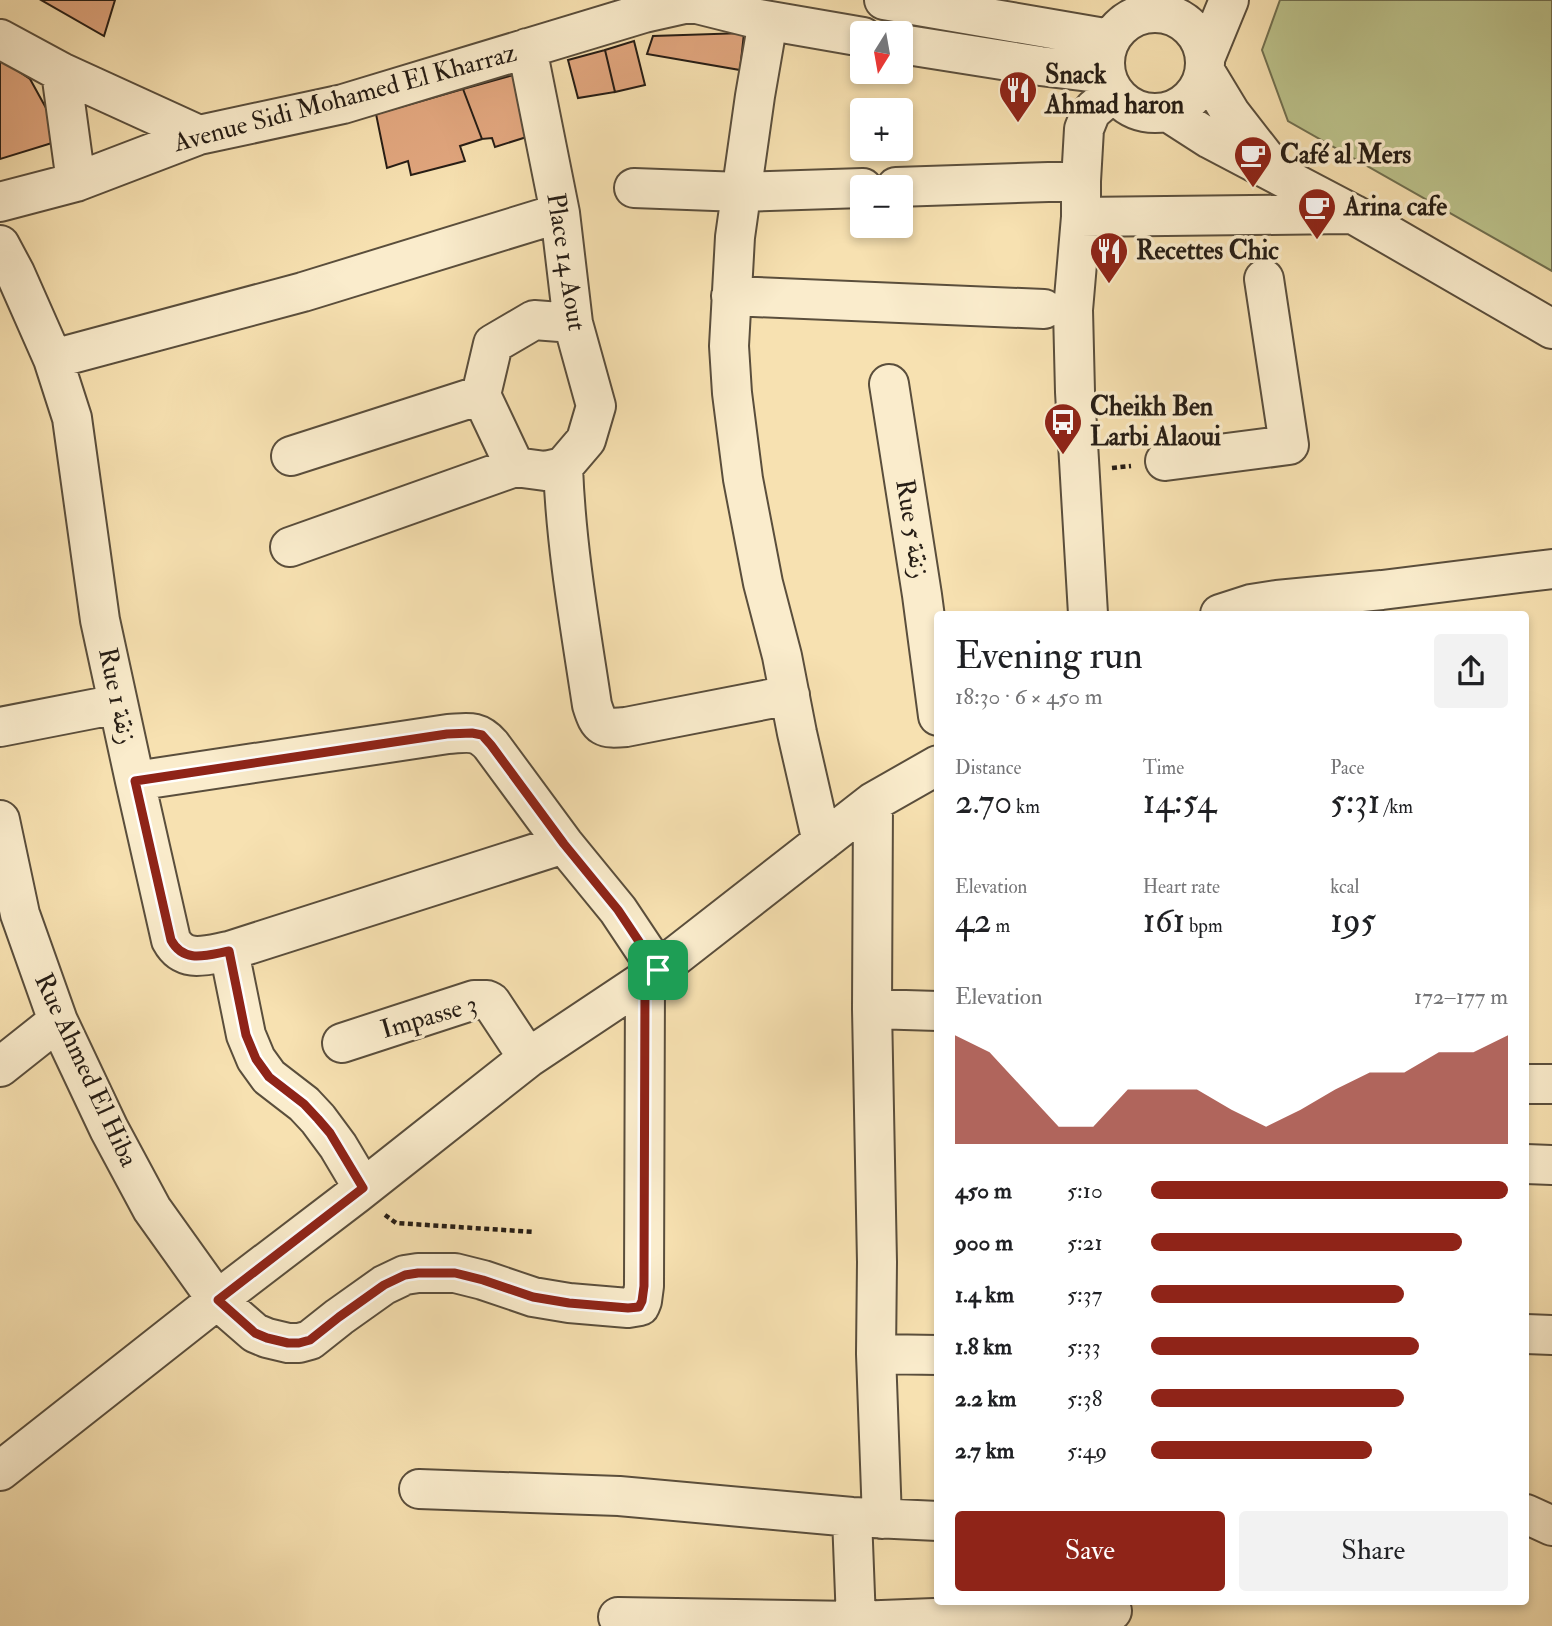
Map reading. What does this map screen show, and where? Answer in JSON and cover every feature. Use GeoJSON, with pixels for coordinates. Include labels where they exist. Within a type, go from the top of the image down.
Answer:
{"type":"FeatureCollection","features":[{"type":"Feature","properties":{"kind":"street"},"geometry":{"type":"LineString","coordinates":[[884,0],[1110,68]]}},
{"type":"Feature","properties":{"kind":"street"},"geometry":{"type":"LineString","coordinates":[[1110,68],[1125,103],[1138,110],[1168,112],[1186,103],[1198,89],[1229,0]]}},
{"type":"Feature","properties":{"kind":"street","name":"Avenue Sidi Mohamed El Kharraz"},"geometry":{"type":"LineString","coordinates":[[0,202],[76,181],[200,135],[343,104],[644,13],[697,1],[850,34]]}},
{"type":"Feature","properties":{"kind":"street"},"geometry":{"type":"LineString","coordinates":[[1088,611],[1073,310],[1085,124],[1094,109],[1110,68],[1120,26],[1134,16],[1161,6],[1168,13],[1186,22],[1199,37],[1206,64],[1231,114],[1277,173]]}},
{"type":"Feature","properties":{"kind":"street"},"geometry":{"type":"LineString","coordinates":[[748,12],[755,96],[741,192],[731,296],[729,346],[732,393],[743,479],[822,842]]}},
{"type":"Feature","properties":{"kind":"street"},"geometry":{"type":"LineString","coordinates":[[0,39],[61,72],[200,135]]}},
{"type":"Feature","properties":{"kind":"street"},"geometry":{"type":"LineString","coordinates":[[914,46],[1040,66],[1110,68]]}},
{"type":"Feature","properties":{"kind":"street","name":"Place 14 Aout"},"geometry":{"type":"LineString","coordinates":[[527,48],[560,214],[573,323],[596,406],[586,440],[563,467]]}},
{"type":"Feature","properties":{"kind":"street"},"geometry":{"type":"LineString","coordinates":[[61,72],[76,181]]}},
{"type":"Feature","properties":{"kind":"street"},"geometry":{"type":"LineString","coordinates":[[1168,112],[1210,139],[1353,214],[1552,329]]}},
{"type":"Feature","properties":{"kind":"street"},"geometry":{"type":"LineString","coordinates":[[634,188],[741,192],[850,188]]}},
{"type":"Feature","properties":{"kind":"street"},"geometry":{"type":"LineString","coordinates":[[913,188],[1353,214]]}},
{"type":"Feature","properties":{"kind":"street"},"geometry":{"type":"LineString","coordinates":[[53,359],[303,292],[560,214]]}},
{"type":"Feature","properties":{"kind":"street","name":"Rue 1 زنقة"},"geometry":{"type":"LineString","coordinates":[[0,245],[53,359],[72,418],[100,620],[171,940],[175,946],[182,953],[195,956],[229,951],[564,844]]}},
{"type":"Feature","properties":{"kind":"street"},"geometry":{"type":"LineString","coordinates":[[1165,461],[1289,445],[1264,279]]}},
{"type":"Feature","properties":{"kind":"street"},"geometry":{"type":"LineString","coordinates":[[731,296],[1044,309]]}},
{"type":"Feature","properties":{"kind":"street"},"geometry":{"type":"LineString","coordinates":[[515,467],[481,395],[493,344],[534,320],[573,323]]}},
{"type":"Feature","properties":{"kind":"street","name":"Rue 5 زنقة"},"geometry":{"type":"LineString","coordinates":[[889,384],[934,686]]}},
{"type":"Feature","properties":{"kind":"street"},"geometry":{"type":"LineString","coordinates":[[291,456],[481,395]]}},
{"type":"Feature","properties":{"kind":"street"},"geometry":{"type":"LineString","coordinates":[[290,547],[515,467],[545,471],[563,467],[565,508],[592,705],[596,719],[602,726],[611,729],[626,727],[790,695]]}},
{"type":"Feature","properties":{"kind":"street"},"geometry":{"type":"LineString","coordinates":[[1229,611],[1277,600],[1552,569]]}},
{"type":"Feature","properties":{"kind":"street"},"geometry":{"type":"LineString","coordinates":[[0,727],[118,704]]}},
{"type":"Feature","properties":{"kind":"street"},"geometry":{"type":"LineString","coordinates":[[135,781],[447,734],[482,735],[564,844],[618,910],[651,975]]}},
{"type":"Feature","properties":{"kind":"street"},"geometry":{"type":"LineString","coordinates":[[1,1467],[528,1058],[651,975],[873,802],[934,767]]}},
{"type":"Feature","properties":{"kind":"street"},"geometry":{"type":"LineString","coordinates":[[856,1621],[867,1518],[876,1354],[872,1009],[873,802]]}},
{"type":"Feature","properties":{"kind":"street","name":"Rue Ahmed El Hiba"},"geometry":{"type":"LineString","coordinates":[[0,820],[20,914],[58,1021],[110,1129],[152,1209],[218,1300],[255,1333],[267,1338],[288,1343],[310,1340],[384,1285],[405,1275],[418,1273],[455,1273],[533,1297],[569,1303],[628,1308],[640,1306],[644,1286],[651,975]]}},
{"type":"Feature","properties":{"kind":"street"},"geometry":{"type":"LineString","coordinates":[[229,951],[246,1035],[256,1059],[269,1077],[304,1104],[330,1133],[359,1191]]}},
{"type":"Feature","properties":{"kind":"street","name":"Impasse 3"},"geometry":{"type":"LineString","coordinates":[[342,1043],[481,999],[491,1002],[528,1058]]}},
{"type":"Feature","properties":{"kind":"street"},"geometry":{"type":"LineString","coordinates":[[872,1009],[934,1012]]}},
{"type":"Feature","properties":{"kind":"street"},"geometry":{"type":"LineString","coordinates":[[0,1067],[58,1021]]}},
{"type":"Feature","properties":{"kind":"street"},"geometry":{"type":"LineString","coordinates":[[1529,1084],[1552,1083]]}},
{"type":"Feature","properties":{"kind":"street"},"geometry":{"type":"LineString","coordinates":[[1529,1164],[1552,1165]]}},
{"type":"Feature","properties":{"kind":"street"},"geometry":{"type":"LineString","coordinates":[[1529,1334],[1552,1335]]}},
{"type":"Feature","properties":{"kind":"street"},"geometry":{"type":"LineString","coordinates":[[876,1354],[934,1355]]}},
{"type":"Feature","properties":{"kind":"street"},"geometry":{"type":"LineString","coordinates":[[419,1489],[619,1496],[867,1518],[934,1521]]}},
{"type":"Feature","properties":{"kind":"street"},"geometry":{"type":"LineString","coordinates":[[1529,1515],[1552,1526]]}},
{"type":"Feature","properties":{"kind":"street"},"geometry":{"type":"LineString","coordinates":[[618,1617],[856,1621],[1113,1613]]}},
{"type":"Feature","properties":{"kind":"path"},"geometry":{"type":"LineString","coordinates":[[1080,473],[1165,461]]}},
{"type":"Feature","properties":{"kind":"path"},"geometry":{"type":"LineString","coordinates":[[359,1191],[396,1223],[535,1233]]}},
{"type":"Feature","properties":{"kind":"green space"},"geometry":{"type":"Polygon","coordinates":[[[1280,0],[1552,0],[1552,271],[1288,121],[1262,50],[1280,0]]]}},
{"type":"Feature","properties":{"kind":"building"},"geometry":{"type":"Polygon","coordinates":[[[41,0],[115,0],[104,36],[41,0]]]}},
{"type":"Feature","properties":{"kind":"building"},"geometry":{"type":"Polygon","coordinates":[[[744,33],[740,70],[647,54],[653,36],[744,33]]]}},
{"type":"Feature","properties":{"kind":"building"},"geometry":{"type":"Polygon","coordinates":[[[634,41],[645,85],[615,92],[605,50],[634,41]]]}},
{"type":"Feature","properties":{"kind":"building"},"geometry":{"type":"Polygon","coordinates":[[[605,50],[615,92],[578,98],[568,60],[605,50]]]}},
{"type":"Feature","properties":{"kind":"building"},"geometry":{"type":"Polygon","coordinates":[[[0,59],[30,79],[51,117],[52,143],[0,159],[0,59]]]}},
{"type":"Feature","properties":{"kind":"building"},"geometry":{"type":"Polygon","coordinates":[[[521,73],[533,135],[495,147],[492,138],[482,139],[463,89],[521,73]]]}},
{"type":"Feature","properties":{"kind":"building"},"geometry":{"type":"Polygon","coordinates":[[[463,89],[482,139],[460,146],[465,161],[411,175],[408,161],[387,168],[376,114],[463,89]]]}},
{"type":"Feature","properties":{"kind":"place","name":"Snack Ahmad haron"},"geometry":{"type":"Point","coordinates":[1018,124]}},
{"type":"Feature","properties":{"kind":"place","name":"Café al Mers"},"geometry":{"type":"Point","coordinates":[1253,189]}},
{"type":"Feature","properties":{"kind":"place","name":"Arina cafe"},"geometry":{"type":"Point","coordinates":[1317,241]}},
{"type":"Feature","properties":{"kind":"place","name":"Recettes Chic"},"geometry":{"type":"Point","coordinates":[1109,285]}},
{"type":"Feature","properties":{"kind":"place","name":"Cheikh Ben Larbi Alaoui"},"geometry":{"type":"Point","coordinates":[1063,456]}},
{"type":"Feature","properties":{"kind":"route"},"geometry":{"type":"LineString","coordinates":[[447,734],[482,735],[564,844],[618,910],[658,970],[645,980],[644,1286],[640,1306],[628,1308],[569,1303],[514,1292],[455,1273],[418,1273],[405,1275],[384,1285],[310,1340],[288,1343],[267,1338],[255,1333],[218,1300],[363,1188],[330,1133],[304,1104],[269,1077],[256,1059],[246,1035],[229,951],[188,955],[178,950],[171,940],[135,781],[447,734]]}}]}
